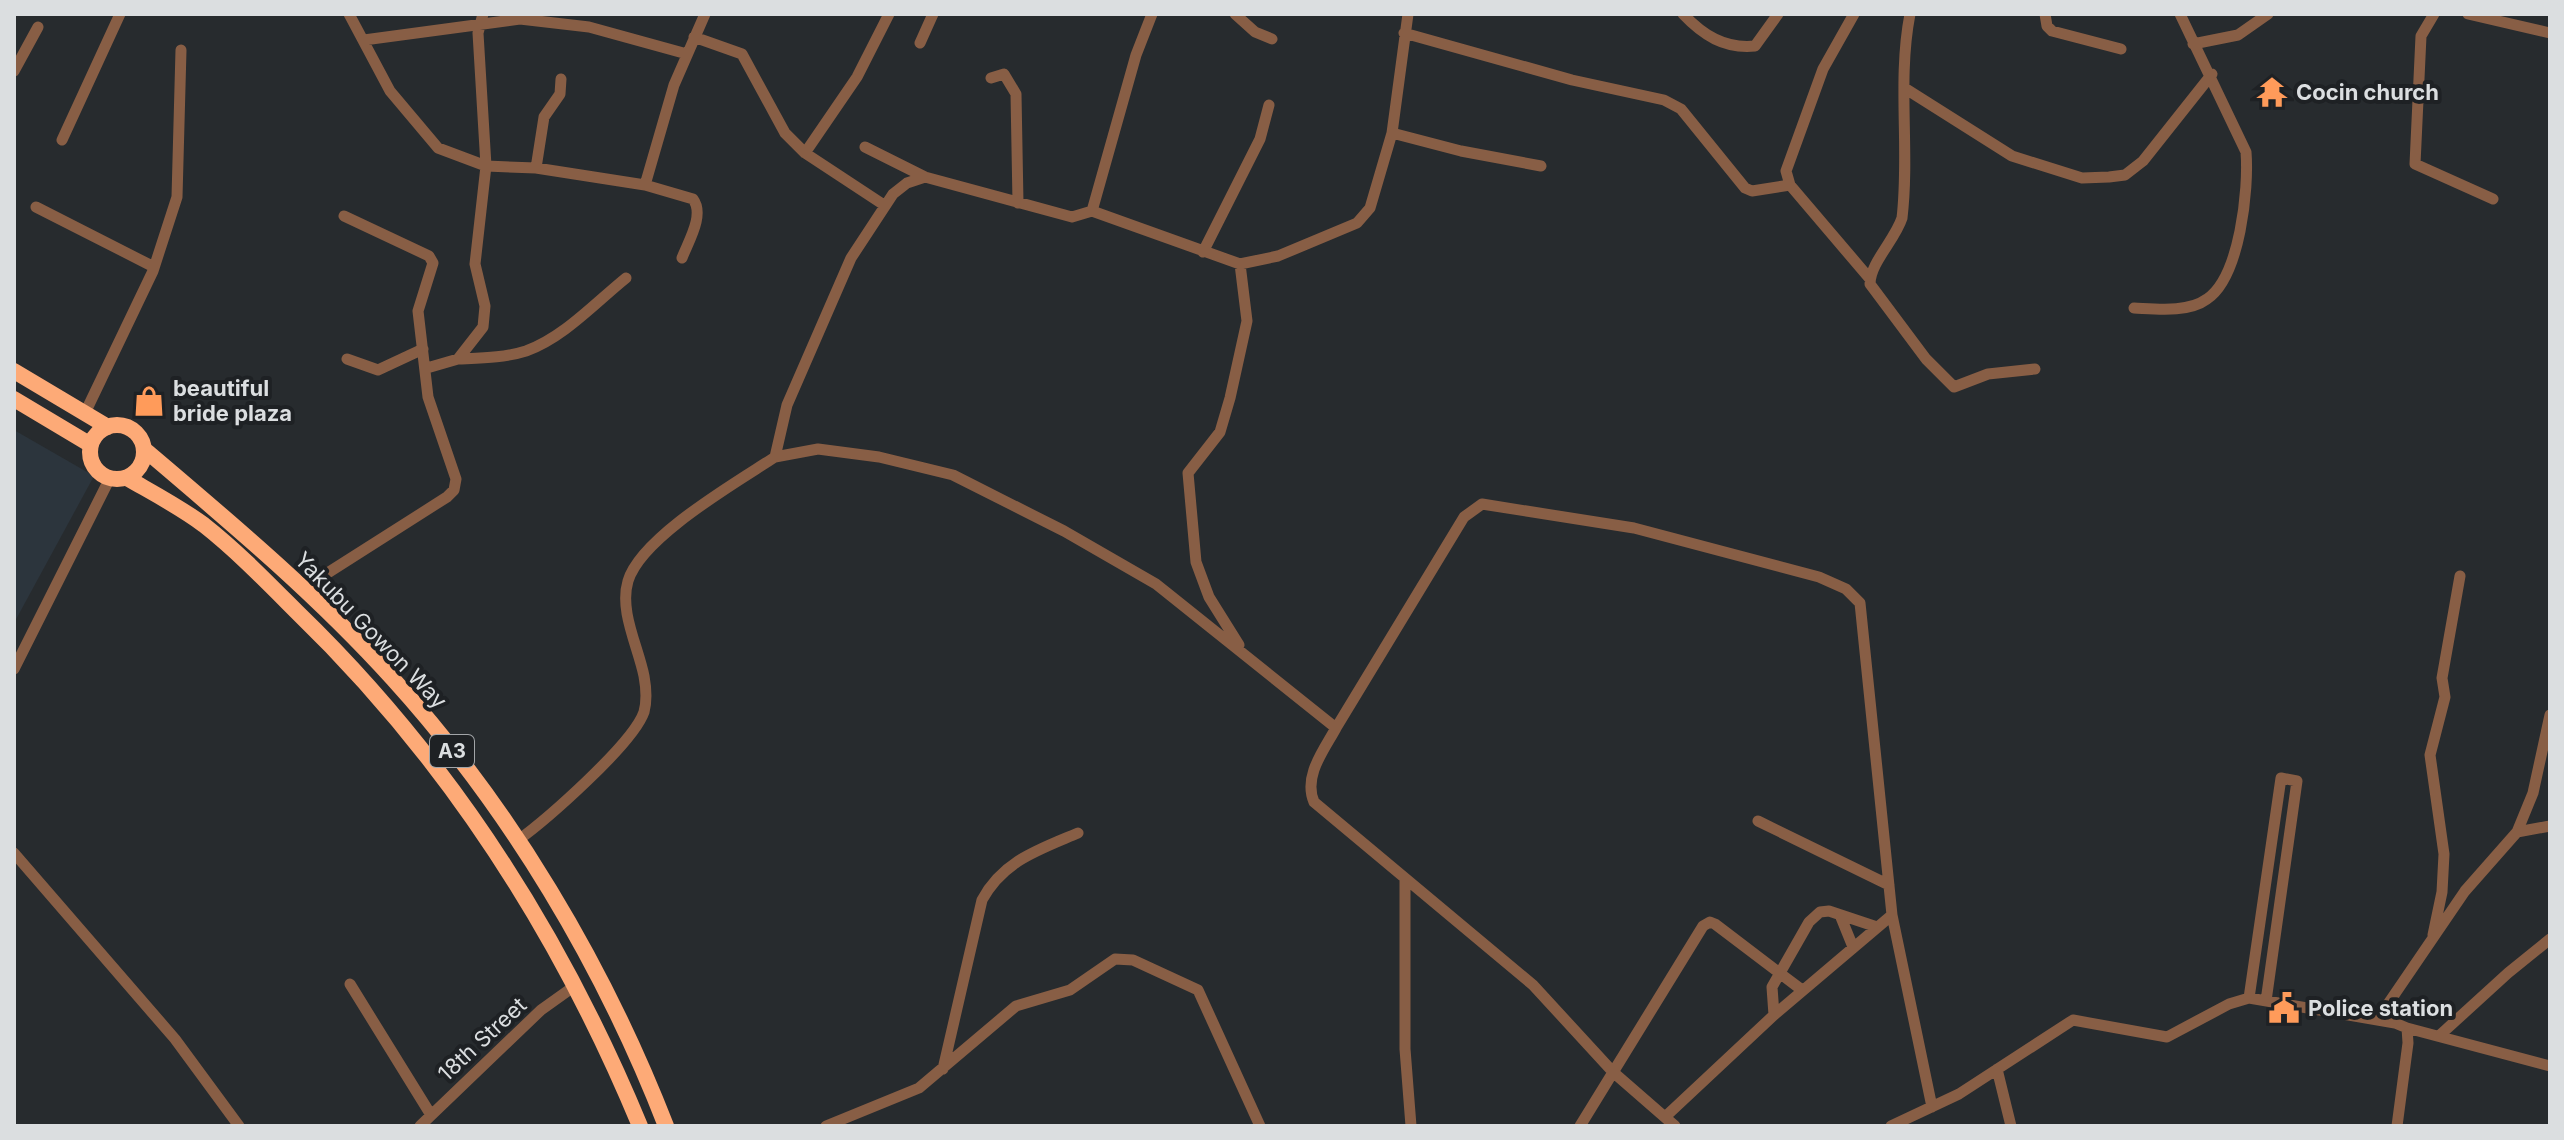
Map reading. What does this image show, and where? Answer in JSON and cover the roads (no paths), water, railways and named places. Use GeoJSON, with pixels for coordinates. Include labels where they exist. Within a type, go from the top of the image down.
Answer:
{"type":"FeatureCollection","features":[{"type":"Feature","properties":{"kind":"highway"},"geometry":{"type":"LineString","coordinates":[[14,371],[108,427],[128,428],[139,436],[144,449],[142,463],[118,478],[96,469],[91,445],[14,399]]}},
{"type":"Feature","properties":{"kind":"highway"},"geometry":{"type":"LineString","coordinates":[[91,445],[108,427]]}},
{"type":"Feature","properties":{"kind":"highway","name":"Yakubu Gowon Way"},"geometry":{"type":"LineString","coordinates":[[144,449],[304,588],[437,730],[517,841],[601,977],[666,1126]]}},
{"type":"Feature","properties":{"kind":"highway","name":"Yakubu Gowon Way"},"geometry":{"type":"LineString","coordinates":[[118,478],[182,510],[223,542],[363,679],[461,798],[576,985],[640,1126]]}},
{"type":"Feature","properties":{"kind":"street"},"geometry":{"type":"LineString","coordinates":[[62,140],[120,14]]}},
{"type":"Feature","properties":{"kind":"street"},"geometry":{"type":"LineString","coordinates":[[349,14],[390,91],[438,148],[486,166],[536,168],[645,185],[693,199],[699,213],[682,258]]}},
{"type":"Feature","properties":{"kind":"street"},"geometry":{"type":"LineString","coordinates":[[645,185],[663,121],[705,14]]}},
{"type":"Feature","properties":{"kind":"street"},"geometry":{"type":"LineString","coordinates":[[805,153],[857,77],[889,14]]}},
{"type":"Feature","properties":{"kind":"street"},"geometry":{"type":"LineString","coordinates":[[920,43],[933,14]]}},
{"type":"Feature","properties":{"kind":"street"},"geometry":{"type":"LineString","coordinates":[[1092,211],[1136,55],[1152,14]]}},
{"type":"Feature","properties":{"kind":"street"},"geometry":{"type":"LineString","coordinates":[[1235,14],[1255,32],[1272,39]]}},
{"type":"Feature","properties":{"kind":"street"},"geometry":{"type":"LineString","coordinates":[[865,147],[925,177],[1072,217],[1092,211],[1240,264],[1278,256],[1364,217],[1392,133],[1408,14]]}},
{"type":"Feature","properties":{"kind":"street"},"geometry":{"type":"LineString","coordinates":[[1683,14],[1712,39],[1743,47],[1755,46],[1778,14]]}},
{"type":"Feature","properties":{"kind":"street"},"geometry":{"type":"LineString","coordinates":[[1854,14],[1823,69],[1787,162],[1790,185],[1870,279],[1926,359],[1954,387],[1988,374],[2035,369]]}},
{"type":"Feature","properties":{"kind":"street"},"geometry":{"type":"LineString","coordinates":[[1870,279],[1897,235],[1902,218],[1906,89],[1903,59],[1910,14]]}},
{"type":"Feature","properties":{"kind":"street"},"geometry":{"type":"LineString","coordinates":[[2045,14],[2047,26],[2052,31],[2121,49]]}},
{"type":"Feature","properties":{"kind":"street"},"geometry":{"type":"LineString","coordinates":[[2134,308],[2167,310],[2206,301],[2222,285],[2238,240],[2248,172],[2246,152],[2212,74],[2193,44],[2180,14]]}},
{"type":"Feature","properties":{"kind":"street"},"geometry":{"type":"LineString","coordinates":[[2193,44],[2238,35],[2268,14]]}},
{"type":"Feature","properties":{"kind":"street"},"geometry":{"type":"LineString","coordinates":[[2434,14],[2421,36],[2415,164],[2493,199]]}},
{"type":"Feature","properties":{"kind":"street"},"geometry":{"type":"LineString","coordinates":[[2468,14],[2550,33]]}},
{"type":"Feature","properties":{"kind":"street"},"geometry":{"type":"LineString","coordinates":[[364,40],[482,18],[520,19],[579,25],[687,54]]}},
{"type":"Feature","properties":{"kind":"street"},"geometry":{"type":"LineString","coordinates":[[458,359],[483,327],[485,306],[475,264],[486,166],[482,18]]}},
{"type":"Feature","properties":{"kind":"street"},"geometry":{"type":"LineString","coordinates":[[14,71],[38,27]]}},
{"type":"Feature","properties":{"kind":"street"},"geometry":{"type":"LineString","coordinates":[[1404,33],[1572,80],[1664,100],[1681,109],[1745,188],[1752,191],[1790,185]]}},
{"type":"Feature","properties":{"kind":"street"},"geometry":{"type":"LineString","coordinates":[[694,37],[742,54],[785,133],[805,153],[884,205]]}},
{"type":"Feature","properties":{"kind":"street"},"geometry":{"type":"LineString","coordinates":[[85,413],[154,267],[177,197],[181,50]]}},
{"type":"Feature","properties":{"kind":"street"},"geometry":{"type":"LineString","coordinates":[[991,78],[1004,74],[1016,94],[1018,203]]}},
{"type":"Feature","properties":{"kind":"street"},"geometry":{"type":"LineString","coordinates":[[1906,89],[2012,156],[2082,178],[2109,177],[2125,175],[2143,161],[2212,74]]}},
{"type":"Feature","properties":{"kind":"street"},"geometry":{"type":"LineString","coordinates":[[536,168],[544,117],[560,94],[561,79]]}},
{"type":"Feature","properties":{"kind":"street"},"geometry":{"type":"LineString","coordinates":[[1203,252],[1260,139],[1269,105]]}},
{"type":"Feature","properties":{"kind":"street"},"geometry":{"type":"LineString","coordinates":[[1392,133],[1461,151],[1541,166]]}},
{"type":"Feature","properties":{"kind":"street"},"geometry":{"type":"LineString","coordinates":[[775,457],[787,405],[851,258],[884,205],[907,183],[925,177]]}},
{"type":"Feature","properties":{"kind":"street"},"geometry":{"type":"LineString","coordinates":[[36,207],[154,267]]}},
{"type":"Feature","properties":{"kind":"street"},"geometry":{"type":"LineString","coordinates":[[304,588],[454,490],[456,479],[428,397],[418,311],[433,263],[429,256],[344,216]]}},
{"type":"Feature","properties":{"kind":"street"},"geometry":{"type":"LineString","coordinates":[[1240,264],[1247,321],[1230,398],[1220,432],[1188,473],[1196,562],[1209,597],[1244,653]]}},
{"type":"Feature","properties":{"kind":"street"},"geometry":{"type":"LineString","coordinates":[[427,368],[458,359],[504,357],[527,350],[554,337],[626,278]]}},
{"type":"Feature","properties":{"kind":"street"},"geometry":{"type":"LineString","coordinates":[[347,359],[378,370],[423,349]]}},
{"type":"Feature","properties":{"kind":"street"},"geometry":{"type":"LineString","coordinates":[[517,841],[544,822],[604,761],[644,713],[643,674],[626,604],[628,580],[637,565],[688,514],[775,457],[818,449],[879,457],[953,475],[1064,531],[1156,584],[1336,728]]}},
{"type":"Feature","properties":{"kind":"street"},"geometry":{"type":"LineString","coordinates":[[14,669],[118,478]]}},
{"type":"Feature","properties":{"kind":"street"},"geometry":{"type":"LineString","coordinates":[[1892,915],[1774,1015],[1670,1122],[1613,1072],[1533,985],[1314,802],[1310,780],[1336,728],[1464,517],[1482,504],[1510,505],[1634,528],[1819,577],[1846,589],[1860,603],[1892,915],[1932,1107]]}},
{"type":"Feature","properties":{"kind":"street"},"geometry":{"type":"LineString","coordinates":[[2433,935],[2442,892],[2444,854],[2430,755],[2445,697],[2442,678],[2460,576]]}},
{"type":"Feature","properties":{"kind":"street"},"geometry":{"type":"LineString","coordinates":[[2377,1020],[2465,891],[2517,832],[2533,793],[2550,715]]}},
{"type":"Feature","properties":{"kind":"street"},"geometry":{"type":"LineString","coordinates":[[2249,998],[2281,778],[2297,781],[2266,1001]]}},
{"type":"Feature","properties":{"kind":"street"},"geometry":{"type":"LineString","coordinates":[[1758,821],[1889,885]]}},
{"type":"Feature","properties":{"kind":"street"},"geometry":{"type":"LineString","coordinates":[[2517,832],[2550,826]]}},
{"type":"Feature","properties":{"kind":"street"},"geometry":{"type":"LineString","coordinates":[[943,1069],[982,900],[993,879],[1006,867],[1078,833]]}},
{"type":"Feature","properties":{"kind":"street"},"geometry":{"type":"LineString","coordinates":[[14,853],[175,1039],[239,1126]]}},
{"type":"Feature","properties":{"kind":"street"},"geometry":{"type":"LineString","coordinates":[[1405,881],[1405,1049],[1411,1126]]}},
{"type":"Feature","properties":{"kind":"street"},"geometry":{"type":"LineString","coordinates":[[1774,1015],[1772,987],[1809,922],[1820,912],[1877,927]]}},
{"type":"Feature","properties":{"kind":"street"},"geometry":{"type":"LineString","coordinates":[[1840,915],[1853,947]]}},
{"type":"Feature","properties":{"kind":"street"},"geometry":{"type":"LineString","coordinates":[[1580,1126],[1703,926],[1710,922],[1715,924],[1802,990]]}},
{"type":"Feature","properties":{"kind":"street"},"geometry":{"type":"LineString","coordinates":[[2440,1035],[2550,939]]}},
{"type":"Feature","properties":{"kind":"street"},"geometry":{"type":"LineString","coordinates":[[826,1126],[919,1088],[1016,1006],[1070,990],[1115,959],[1133,960],[1198,990],[1260,1126]]}},
{"type":"Feature","properties":{"kind":"street"},"geometry":{"type":"LineString","coordinates":[[350,984],[431,1115]]}},
{"type":"Feature","properties":{"kind":"street","name":"18th Street"},"geometry":{"type":"LineString","coordinates":[[420,1126],[541,1010],[576,985]]}},
{"type":"Feature","properties":{"kind":"street"},"geometry":{"type":"LineString","coordinates":[[1891,1126],[1932,1107],[2073,1020],[2167,1037],[2229,1004],[2249,998],[2377,1020],[2550,1066]]}},
{"type":"Feature","properties":{"kind":"street"},"geometry":{"type":"LineString","coordinates":[[2397,1126],[2408,1043],[2407,1028]]}},
{"type":"Feature","properties":{"kind":"street"},"geometry":{"type":"LineString","coordinates":[[1997,1069],[2011,1126]]}},
{"type":"Feature","properties":{"kind":"place","name":"Cocin church"},"geometry":{"type":"Point","coordinates":[2272,92]}},
{"type":"Feature","properties":{"kind":"place","name":"beautiful bride plaza"},"geometry":{"type":"Point","coordinates":[149,401]}},
{"type":"Feature","properties":{"kind":"place","name":"Police station"},"geometry":{"type":"Point","coordinates":[2284,1008]}}]}
